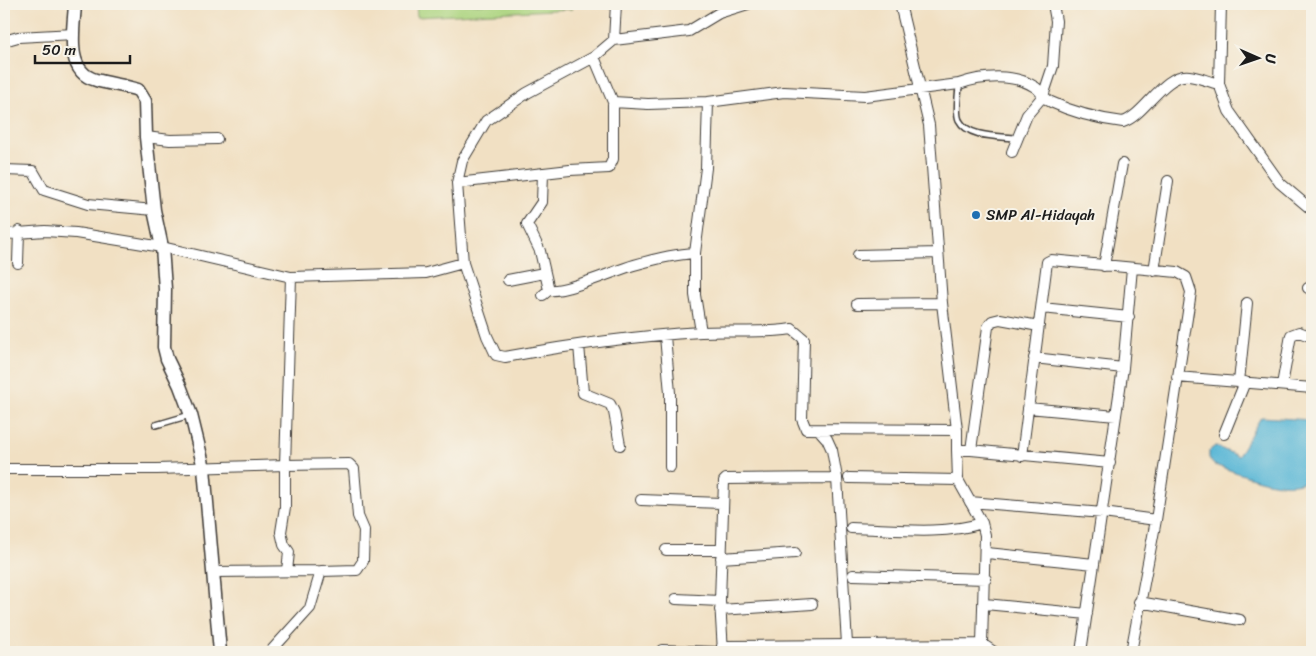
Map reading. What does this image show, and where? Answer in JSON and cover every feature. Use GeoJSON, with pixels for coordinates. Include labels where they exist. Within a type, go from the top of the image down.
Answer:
{"type":"FeatureCollection","features":[{"type":"Feature","properties":{"kind":"street"},"geometry":{"type":"LineString","coordinates":[[75,4],[75,61],[81,72],[95,80],[128,86],[142,93],[145,101],[146,137],[154,210],[162,247],[165,289],[164,347],[190,415],[204,468],[220,652]]}},
{"type":"Feature","properties":{"kind":"street"},"geometry":{"type":"LineString","coordinates":[[614,40],[616,4]]}},
{"type":"Feature","properties":{"kind":"street"},"geometry":{"type":"LineString","coordinates":[[748,4],[719,13],[689,31],[614,40],[594,57],[527,93],[486,121],[462,161],[457,183],[463,263],[487,336],[496,355],[505,357],[579,345],[701,332],[796,330],[804,339],[802,419],[806,429],[957,430]]}},
{"type":"Feature","properties":{"kind":"street"},"geometry":{"type":"LineString","coordinates":[[900,4],[922,89],[929,125],[942,303],[957,430],[958,480],[982,522],[985,535],[987,553],[982,644]]}},
{"type":"Feature","properties":{"kind":"street"},"geometry":{"type":"LineString","coordinates":[[1012,152],[1016,138],[1027,115],[1042,96],[1053,66],[1056,29],[1053,4]]}},
{"type":"Feature","properties":{"kind":"street"},"geometry":{"type":"LineString","coordinates":[[1221,4],[1219,84],[1229,111],[1280,183],[1312,210]]}},
{"type":"Feature","properties":{"kind":"street"},"geometry":{"type":"LineString","coordinates":[[4,40],[18,37],[74,34]]}},
{"type":"Feature","properties":{"kind":"street"},"geometry":{"type":"LineString","coordinates":[[457,183],[543,173],[604,169],[612,166],[613,102],[594,57]]}},
{"type":"Feature","properties":{"kind":"street"},"geometry":{"type":"LineString","coordinates":[[613,102],[648,104],[708,102],[784,92],[865,96],[959,84],[974,79],[1006,78],[1030,84],[1042,96],[1060,106],[1123,122],[1128,120],[1155,94],[1179,78],[1188,76],[1219,84]]}},
{"type":"Feature","properties":{"kind":"street"},"geometry":{"type":"LineString","coordinates":[[701,332],[695,295],[695,253],[706,168],[708,102]]}},
{"type":"Feature","properties":{"kind":"street"},"geometry":{"type":"LineString","coordinates":[[146,137],[170,140],[217,139]]}},
{"type":"Feature","properties":{"kind":"street"},"geometry":{"type":"LineString","coordinates":[[1104,266],[1122,164]]}},
{"type":"Feature","properties":{"kind":"street"},"geometry":{"type":"LineString","coordinates":[[4,170],[33,171],[44,190],[88,204],[154,210]]}},
{"type":"Feature","properties":{"kind":"street"},"geometry":{"type":"LineString","coordinates":[[543,173],[542,202],[527,224],[536,239],[544,273],[546,292],[562,289],[672,255],[695,253]]}},
{"type":"Feature","properties":{"kind":"street"},"geometry":{"type":"LineString","coordinates":[[1154,271],[1168,181]]}},
{"type":"Feature","properties":{"kind":"street"},"geometry":{"type":"LineString","coordinates":[[4,234],[19,232],[76,233],[162,247],[291,277],[426,273],[463,263]]}},
{"type":"Feature","properties":{"kind":"street"},"geometry":{"type":"LineString","coordinates":[[18,263],[19,232]]}},
{"type":"Feature","properties":{"kind":"street"},"geometry":{"type":"LineString","coordinates":[[858,255],[938,254]]}},
{"type":"Feature","properties":{"kind":"street"},"geometry":{"type":"LineString","coordinates":[[1022,456],[1047,262],[1051,260],[1177,272],[1186,277],[1190,284],[1191,292],[1156,520],[1140,602],[1134,652]]}},
{"type":"Feature","properties":{"kind":"street"},"geometry":{"type":"LineString","coordinates":[[1081,652],[1123,368],[1132,268]]}},
{"type":"Feature","properties":{"kind":"street"},"geometry":{"type":"LineString","coordinates":[[508,280],[544,273]]}},
{"type":"Feature","properties":{"kind":"street"},"geometry":{"type":"LineString","coordinates":[[287,571],[289,552],[284,545],[281,532],[285,507],[291,277]]}},
{"type":"Feature","properties":{"kind":"street"},"geometry":{"type":"LineString","coordinates":[[857,304],[942,303]]}},
{"type":"Feature","properties":{"kind":"street"},"geometry":{"type":"LineString","coordinates":[[1224,434],[1242,382],[1247,303]]}},
{"type":"Feature","properties":{"kind":"street"},"geometry":{"type":"LineString","coordinates":[[1042,308],[1128,317]]}},
{"type":"Feature","properties":{"kind":"street"},"geometry":{"type":"LineString","coordinates":[[971,450],[988,327],[992,321],[1000,319],[1039,326]]}},
{"type":"Feature","properties":{"kind":"street"},"geometry":{"type":"LineString","coordinates":[[1282,385],[1292,335],[1299,332],[1312,337]]}},
{"type":"Feature","properties":{"kind":"street"},"geometry":{"type":"LineString","coordinates":[[665,336],[670,393],[670,467]]}},
{"type":"Feature","properties":{"kind":"street"},"geometry":{"type":"LineString","coordinates":[[579,345],[583,393],[610,404],[614,412],[620,445]]}},
{"type":"Feature","properties":{"kind":"street"},"geometry":{"type":"LineString","coordinates":[[1034,358],[1123,368]]}},
{"type":"Feature","properties":{"kind":"street"},"geometry":{"type":"LineString","coordinates":[[1177,377],[1312,388]]}},
{"type":"Feature","properties":{"kind":"street"},"geometry":{"type":"LineString","coordinates":[[1028,408],[1116,416]]}},
{"type":"Feature","properties":{"kind":"street"},"geometry":{"type":"LineString","coordinates":[[819,430],[827,439],[832,450],[837,478],[848,644]]}},
{"type":"Feature","properties":{"kind":"street"},"geometry":{"type":"LineString","coordinates":[[957,450],[1110,463]]}},
{"type":"Feature","properties":{"kind":"street"},"geometry":{"type":"LineString","coordinates":[[4,470],[349,464],[354,469],[358,516],[364,530],[363,561],[357,570],[213,572]]}},
{"type":"Feature","properties":{"kind":"street"},"geometry":{"type":"LineString","coordinates":[[721,650],[722,488],[726,479],[837,478]]}},
{"type":"Feature","properties":{"kind":"street"},"geometry":{"type":"LineString","coordinates":[[849,478],[958,480]]}},
{"type":"Feature","properties":{"kind":"street"},"geometry":{"type":"LineString","coordinates":[[641,500],[722,503]]}},
{"type":"Feature","properties":{"kind":"street"},"geometry":{"type":"LineString","coordinates":[[970,502],[1103,513],[1156,520]]}},
{"type":"Feature","properties":{"kind":"street"},"geometry":{"type":"LineString","coordinates":[[851,528],[953,529],[982,522]]}},
{"type":"Feature","properties":{"kind":"street"},"geometry":{"type":"LineString","coordinates":[[666,550],[721,554],[795,554]]}},
{"type":"Feature","properties":{"kind":"street"},"geometry":{"type":"LineString","coordinates":[[987,553],[1094,564]]}},
{"type":"Feature","properties":{"kind":"street"},"geometry":{"type":"LineString","coordinates":[[270,652],[310,608],[321,571]]}},
{"type":"Feature","properties":{"kind":"street"},"geometry":{"type":"LineString","coordinates":[[853,575],[986,579]]}},
{"type":"Feature","properties":{"kind":"street"},"geometry":{"type":"LineString","coordinates":[[676,599],[720,605],[812,604]]}},
{"type":"Feature","properties":{"kind":"street"},"geometry":{"type":"LineString","coordinates":[[1140,602],[1240,620]]}},
{"type":"Feature","properties":{"kind":"street"},"geometry":{"type":"LineString","coordinates":[[985,604],[1087,614]]}},
{"type":"Feature","properties":{"kind":"street"},"geometry":{"type":"LineString","coordinates":[[662,650],[721,650],[848,644],[982,644],[994,652]]}},
{"type":"Feature","properties":{"kind":"lane"},"geometry":{"type":"LineString","coordinates":[[959,84],[958,115],[959,120],[967,129],[981,134],[1016,138]]}},
{"type":"Feature","properties":{"kind":"lane"},"geometry":{"type":"LineString","coordinates":[[156,425],[190,415]]}},
{"type":"Feature","properties":{"kind":"green space"},"geometry":{"type":"Polygon","coordinates":[[[416,4],[572,4],[572,9],[417,17],[416,4]]]}},
{"type":"Feature","properties":{"kind":"water"},"geometry":{"type":"Polygon","coordinates":[[[1261,417],[1312,420],[1312,479],[1300,483],[1276,484],[1214,465],[1209,458],[1209,451],[1215,446],[1238,456],[1261,417]]]}},
{"type":"Feature","properties":{"kind":"place","name":"SMP Al-Hidayah"},"geometry":{"type":"Point","coordinates":[976,215]}}]}
